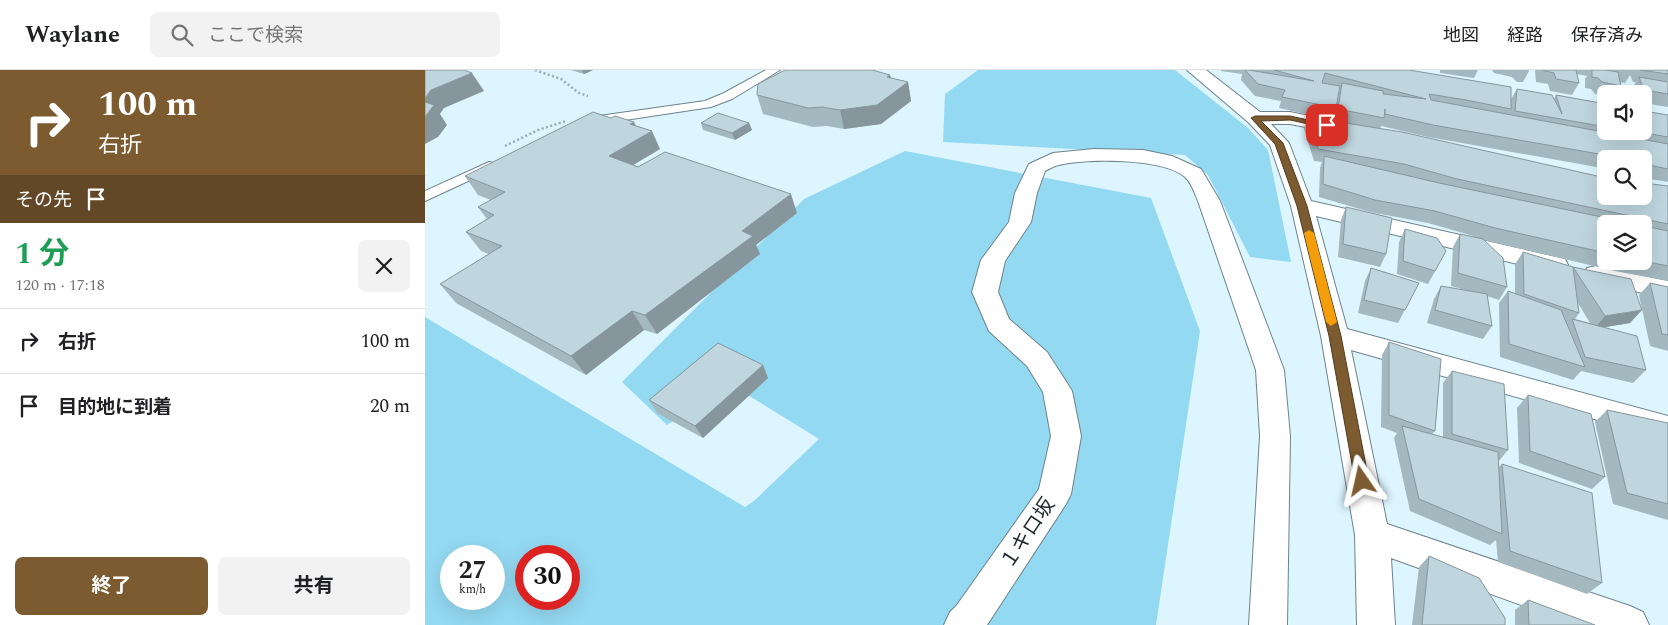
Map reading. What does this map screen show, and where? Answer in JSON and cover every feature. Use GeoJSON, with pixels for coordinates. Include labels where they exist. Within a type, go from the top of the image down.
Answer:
{"type":"FeatureCollection","features":[{"type":"Feature","properties":{"kind":"street"},"geometry":{"type":"LineString","coordinates":[[1195,70],[1255,118],[1279,143],[1302,206],[1335,336],[1372,536],[1376,625]]}},
{"type":"Feature","properties":{"kind":"street"},"geometry":{"type":"LineString","coordinates":[[1255,118],[1290,118],[1357,131]]}},
{"type":"Feature","properties":{"kind":"street","name":"１キロ坂"},"geometry":{"type":"LineString","coordinates":[[963,625],[970,618],[1054,494],[1066,436],[1057,391],[1037,359],[997,324],[985,292],[993,260],[1020,222],[1026,193],[1037,168],[1053,159],[1094,155],[1143,156],[1165,160],[1194,173],[1209,201],[1270,370],[1275,436],[1268,625]]}},
{"type":"Feature","properties":{"kind":"street"},"geometry":{"type":"LineString","coordinates":[[1302,206],[1668,290]]}},
{"type":"Feature","properties":{"kind":"street"},"geometry":{"type":"LineString","coordinates":[[1335,336],[1668,428]]}},
{"type":"Feature","properties":{"kind":"street"},"geometry":{"type":"LineString","coordinates":[[1372,536],[1631,625]]}},
{"type":"Feature","properties":{"kind":"lane"},"geometry":{"type":"LineString","coordinates":[[583,124],[707,104],[728,96],[773,70]]}},
{"type":"Feature","properties":{"kind":"lane"},"geometry":{"type":"LineString","coordinates":[[425,197],[500,160]]}},
{"type":"Feature","properties":{"kind":"path"},"geometry":{"type":"LineString","coordinates":[[535,70],[561,79]]}},
{"type":"Feature","properties":{"kind":"path"},"geometry":{"type":"LineString","coordinates":[[505,146],[538,130],[567,120]]}},
{"type":"Feature","properties":{"kind":"shaded area"},"geometry":{"type":"Polygon","coordinates":[[[978,70],[1175,70],[1248,128],[1268,150],[1291,262],[1250,257],[1208,175],[1185,155],[943,142],[945,94],[978,70]]]}},
{"type":"Feature","properties":{"kind":"shaded area"},"geometry":{"type":"Polygon","coordinates":[[[905,151],[1151,198],[1200,331],[1156,625],[425,625],[425,317],[745,507],[754,501],[819,439],[730,384],[667,425],[622,382],[804,199],[905,151]]]}},
{"type":"Feature","properties":{"kind":"building"},"geometry":{"type":"Polygon","coordinates":[[[425,70],[464,70],[472,73],[431,90],[425,98],[425,70]]]}},
{"type":"Feature","properties":{"kind":"building"},"geometry":{"type":"Polygon","coordinates":[[[785,70],[872,70],[890,75],[887,77],[908,82],[877,105],[840,110],[822,107],[808,108],[757,95],[758,84],[785,70]]]}},
{"type":"Feature","properties":{"kind":"building"},"geometry":{"type":"Polygon","coordinates":[[[1245,70],[1314,81],[1274,70],[1409,70],[1511,87],[1511,109],[1429,94],[1431,100],[1597,131],[1597,140],[1646,140],[1668,144],[1668,169],[1652,166],[1652,150],[1597,150],[1597,154],[1433,125],[1385,114],[1385,109],[1384,118],[1338,109],[1342,83],[1383,91],[1383,94],[1426,99],[1325,73],[1322,83],[1340,86],[1336,108],[1282,97],[1285,90],[1258,84],[1245,70]]]}},
{"type":"Feature","properties":{"kind":"building"},"geometry":{"type":"Polygon","coordinates":[[[1542,70],[1576,70],[1579,83],[1556,79],[1554,73],[1542,70]]]}},
{"type":"Feature","properties":{"kind":"building"},"geometry":{"type":"Polygon","coordinates":[[[1592,70],[1618,72],[1621,85],[1602,82],[1598,78],[1592,77],[1592,70]]]}},
{"type":"Feature","properties":{"kind":"building"},"geometry":{"type":"Polygon","coordinates":[[[1640,70],[1668,70],[1668,74],[1640,70]]]}},
{"type":"Feature","properties":{"kind":"building"},"geometry":{"type":"Polygon","coordinates":[[[1639,77],[1668,82],[1668,94],[1652,91],[1652,85],[1642,85],[1639,77]]]}},
{"type":"Feature","properties":{"kind":"building"},"geometry":{"type":"Polygon","coordinates":[[[1517,89],[1552,95],[1562,114],[1556,95],[1597,102],[1597,125],[1515,111],[1517,89]]]}},
{"type":"Feature","properties":{"kind":"building"},"geometry":{"type":"Polygon","coordinates":[[[425,102],[434,105],[425,117],[425,102]]]}},
{"type":"Feature","properties":{"kind":"building"},"geometry":{"type":"Polygon","coordinates":[[[593,112],[611,118],[615,116],[634,122],[630,124],[652,131],[609,156],[638,167],[665,152],[791,194],[742,231],[753,236],[645,315],[632,311],[571,356],[440,284],[502,246],[466,232],[494,215],[478,207],[505,192],[465,176],[593,112]]]}},
{"type":"Feature","properties":{"kind":"building"},"geometry":{"type":"Polygon","coordinates":[[[1652,112],[1668,115],[1668,137],[1652,134],[1652,112]]]}},
{"type":"Feature","properties":{"kind":"building"},"geometry":{"type":"Polygon","coordinates":[[[718,113],[749,123],[732,133],[701,123],[718,113]]]}},
{"type":"Feature","properties":{"kind":"building"},"geometry":{"type":"Polygon","coordinates":[[[1308,117],[1402,132],[1597,176],[1597,205],[1652,205],[1652,184],[1668,186],[1668,224],[1652,221],[1652,215],[1626,215],[1457,179],[1404,164],[1318,149],[1308,117]]]}},
{"type":"Feature","properties":{"kind":"building"},"geometry":{"type":"Polygon","coordinates":[[[1324,156],[1439,183],[1597,216],[1597,251],[1495,228],[1435,211],[1375,200],[1323,184],[1324,156]]]}},
{"type":"Feature","properties":{"kind":"building"},"geometry":{"type":"Polygon","coordinates":[[[1346,207],[1392,218],[1386,254],[1343,244],[1346,207]]]}},
{"type":"Feature","properties":{"kind":"building"},"geometry":{"type":"Polygon","coordinates":[[[1652,228],[1668,231],[1668,266],[1652,263],[1652,228]]]}},
{"type":"Feature","properties":{"kind":"building"},"geometry":{"type":"Polygon","coordinates":[[[1405,229],[1437,238],[1446,251],[1435,271],[1403,261],[1405,229]]]}},
{"type":"Feature","properties":{"kind":"building"},"geometry":{"type":"Polygon","coordinates":[[[1460,234],[1483,239],[1503,258],[1507,287],[1458,273],[1460,234]]]}},
{"type":"Feature","properties":{"kind":"building"},"geometry":{"type":"Polygon","coordinates":[[[1523,252],[1573,267],[1579,313],[1524,294],[1523,252]]]}},
{"type":"Feature","properties":{"kind":"building"},"geometry":{"type":"Polygon","coordinates":[[[1573,267],[1631,279],[1642,310],[1605,316],[1573,267]]]}},
{"type":"Feature","properties":{"kind":"building"},"geometry":{"type":"Polygon","coordinates":[[[1371,268],[1419,283],[1405,310],[1364,300],[1371,268]]]}},
{"type":"Feature","properties":{"kind":"building"},"geometry":{"type":"Polygon","coordinates":[[[1650,283],[1668,287],[1668,335],[1662,334],[1650,283]]]}},
{"type":"Feature","properties":{"kind":"building"},"geometry":{"type":"Polygon","coordinates":[[[1441,286],[1487,294],[1492,326],[1435,310],[1441,286]]]}},
{"type":"Feature","properties":{"kind":"building"},"geometry":{"type":"Polygon","coordinates":[[[1508,291],[1561,310],[1585,367],[1509,344],[1508,291]]]}},
{"type":"Feature","properties":{"kind":"building"},"geometry":{"type":"Polygon","coordinates":[[[1572,319],[1637,336],[1646,370],[1585,357],[1572,319]]]}},
{"type":"Feature","properties":{"kind":"building"},"geometry":{"type":"Polygon","coordinates":[[[1389,342],[1441,359],[1435,431],[1389,415],[1389,342]]]}},
{"type":"Feature","properties":{"kind":"building"},"geometry":{"type":"Polygon","coordinates":[[[718,343],[763,365],[695,426],[649,400],[718,343]]]}},
{"type":"Feature","properties":{"kind":"building"},"geometry":{"type":"Polygon","coordinates":[[[1452,371],[1504,384],[1508,450],[1452,434],[1452,371]]]}},
{"type":"Feature","properties":{"kind":"building"},"geometry":{"type":"Polygon","coordinates":[[[1528,395],[1591,414],[1605,477],[1530,451],[1528,395]]]}},
{"type":"Feature","properties":{"kind":"building"},"geometry":{"type":"Polygon","coordinates":[[[1607,410],[1668,423],[1668,504],[1627,493],[1607,410]]]}},
{"type":"Feature","properties":{"kind":"building"},"geometry":{"type":"Polygon","coordinates":[[[1402,426],[1498,452],[1502,534],[1419,499],[1402,426]]]}},
{"type":"Feature","properties":{"kind":"building"},"geometry":{"type":"Polygon","coordinates":[[[1502,464],[1592,493],[1602,583],[1510,551],[1502,464]]]}},
{"type":"Feature","properties":{"kind":"building"},"geometry":{"type":"Polygon","coordinates":[[[1429,556],[1479,578],[1505,618],[1505,625],[1422,625],[1429,556]]]}},
{"type":"Feature","properties":{"kind":"building"},"geometry":{"type":"Polygon","coordinates":[[[1528,600],[1595,625],[1529,625],[1528,600]]]}},
{"type":"Feature","properties":{"kind":"slow traffic"},"geometry":{"type":"LineString","coordinates":[[1309,233],[1331,322]]}},
{"type":"Feature","properties":{"kind":"route"},"geometry":{"type":"LineString","coordinates":[[1327,125],[1290,118],[1255,118],[1279,143],[1302,206],[1335,336],[1362,481]]}}]}
